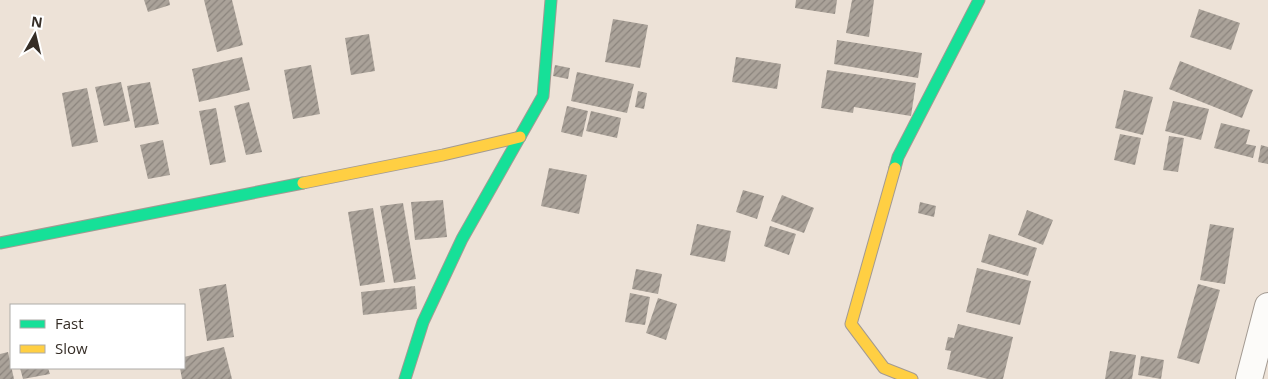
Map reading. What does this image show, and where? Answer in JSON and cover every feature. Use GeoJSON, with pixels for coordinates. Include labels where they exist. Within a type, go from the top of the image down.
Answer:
{"type":"FeatureCollection","features":[{"type":"Feature","properties":{"kind":"street"},"geometry":{"type":"LineString","coordinates":[[405,379],[423,322],[462,239],[543,96],[551,0]]}},
{"type":"Feature","properties":{"kind":"street"},"geometry":{"type":"LineString","coordinates":[[912,379],[884,368],[851,324],[898,157],[979,0]]}},
{"type":"Feature","properties":{"kind":"street"},"geometry":{"type":"LineString","coordinates":[[0,243],[443,155],[520,137]]}},
{"type":"Feature","properties":{"kind":"street"},"geometry":{"type":"LineString","coordinates":[[1249,379],[1268,306]]}},
{"type":"Feature","properties":{"kind":"building"},"geometry":{"type":"Polygon","coordinates":[[[144,0],[169,0],[170,5],[148,12],[144,0]]]}},
{"type":"Feature","properties":{"kind":"building"},"geometry":{"type":"Polygon","coordinates":[[[204,0],[232,0],[243,45],[217,52],[204,0]]]}},
{"type":"Feature","properties":{"kind":"building"},"geometry":{"type":"Polygon","coordinates":[[[796,0],[837,0],[835,14],[795,8],[796,0]]]}},
{"type":"Feature","properties":{"kind":"building"},"geometry":{"type":"Polygon","coordinates":[[[852,0],[874,0],[869,37],[846,33],[852,0]]]}},
{"type":"Feature","properties":{"kind":"building"},"geometry":{"type":"Polygon","coordinates":[[[1199,9],[1240,23],[1231,50],[1190,37],[1199,9]]]}},
{"type":"Feature","properties":{"kind":"building"},"geometry":{"type":"Polygon","coordinates":[[[613,19],[648,25],[640,68],[605,62],[613,19]]]}},
{"type":"Feature","properties":{"kind":"building"},"geometry":{"type":"Polygon","coordinates":[[[369,34],[375,71],[351,75],[345,38],[369,34]]]}},
{"type":"Feature","properties":{"kind":"building"},"geometry":{"type":"Polygon","coordinates":[[[837,40],[922,53],[918,78],[834,64],[837,40]]]}},
{"type":"Feature","properties":{"kind":"building"},"geometry":{"type":"Polygon","coordinates":[[[242,57],[250,90],[199,102],[192,69],[242,57]]]}},
{"type":"Feature","properties":{"kind":"building"},"geometry":{"type":"Polygon","coordinates":[[[736,57],[781,64],[777,89],[732,82],[736,57]]]}},
{"type":"Feature","properties":{"kind":"building"},"geometry":{"type":"Polygon","coordinates":[[[1180,61],[1253,90],[1242,118],[1169,89],[1180,61]]]}},
{"type":"Feature","properties":{"kind":"building"},"geometry":{"type":"Polygon","coordinates":[[[311,65],[320,114],[293,119],[284,70],[311,65]]]}},
{"type":"Feature","properties":{"kind":"building"},"geometry":{"type":"Polygon","coordinates":[[[555,65],[570,68],[568,79],[553,76],[555,65]]]}},
{"type":"Feature","properties":{"kind":"building"},"geometry":{"type":"Polygon","coordinates":[[[827,70],[916,83],[911,116],[854,107],[853,113],[821,108],[827,70]]]}},
{"type":"Feature","properties":{"kind":"building"},"geometry":{"type":"Polygon","coordinates":[[[577,72],[634,84],[627,113],[571,101],[577,72]]]}},
{"type":"Feature","properties":{"kind":"building"},"geometry":{"type":"Polygon","coordinates":[[[121,82],[130,121],[104,126],[95,87],[121,82]]]}},
{"type":"Feature","properties":{"kind":"building"},"geometry":{"type":"Polygon","coordinates":[[[150,82],[159,124],[135,128],[127,86],[150,82]]]}},
{"type":"Feature","properties":{"kind":"building"},"geometry":{"type":"Polygon","coordinates":[[[87,88],[98,142],[72,147],[62,93],[87,88]]]}},
{"type":"Feature","properties":{"kind":"building"},"geometry":{"type":"Polygon","coordinates":[[[1124,90],[1153,97],[1143,135],[1115,128],[1124,90]]]}},
{"type":"Feature","properties":{"kind":"building"},"geometry":{"type":"Polygon","coordinates":[[[638,91],[647,93],[644,109],[635,107],[638,91]]]}},
{"type":"Feature","properties":{"kind":"building"},"geometry":{"type":"Polygon","coordinates":[[[1173,101],[1209,109],[1201,140],[1165,131],[1173,101]]]}},
{"type":"Feature","properties":{"kind":"building"},"geometry":{"type":"Polygon","coordinates":[[[249,102],[262,152],[246,155],[234,106],[249,102]]]}},
{"type":"Feature","properties":{"kind":"building"},"geometry":{"type":"Polygon","coordinates":[[[567,106],[588,111],[582,137],[561,132],[567,106]]]}},
{"type":"Feature","properties":{"kind":"building"},"geometry":{"type":"Polygon","coordinates":[[[216,108],[226,162],[210,165],[199,111],[216,108]]]}},
{"type":"Feature","properties":{"kind":"building"},"geometry":{"type":"Polygon","coordinates":[[[591,111],[621,118],[617,138],[586,131],[591,111]]]}},
{"type":"Feature","properties":{"kind":"building"},"geometry":{"type":"Polygon","coordinates":[[[1221,123],[1250,130],[1246,144],[1256,146],[1253,158],[1214,148],[1221,123]]]}},
{"type":"Feature","properties":{"kind":"building"},"geometry":{"type":"Polygon","coordinates":[[[1120,134],[1141,138],[1135,165],[1114,160],[1120,134]]]}},
{"type":"Feature","properties":{"kind":"building"},"geometry":{"type":"Polygon","coordinates":[[[1169,136],[1184,138],[1178,172],[1163,170],[1169,136]]]}},
{"type":"Feature","properties":{"kind":"building"},"geometry":{"type":"Polygon","coordinates":[[[163,140],[170,175],[148,179],[140,145],[163,140]]]}},
{"type":"Feature","properties":{"kind":"building"},"geometry":{"type":"Polygon","coordinates":[[[1261,145],[1268,147],[1268,164],[1258,162],[1261,145]]]}},
{"type":"Feature","properties":{"kind":"building"},"geometry":{"type":"Polygon","coordinates":[[[549,168],[587,175],[579,214],[541,206],[549,168]]]}},
{"type":"Feature","properties":{"kind":"building"},"geometry":{"type":"Polygon","coordinates":[[[743,190],[764,196],[757,219],[736,212],[743,190]]]}},
{"type":"Feature","properties":{"kind":"building"},"geometry":{"type":"Polygon","coordinates":[[[782,195],[814,208],[804,233],[771,221],[782,195]]]}},
{"type":"Feature","properties":{"kind":"building"},"geometry":{"type":"Polygon","coordinates":[[[443,200],[447,237],[415,240],[411,202],[443,200]]]}},
{"type":"Feature","properties":{"kind":"building"},"geometry":{"type":"Polygon","coordinates":[[[920,202],[936,206],[934,217],[918,213],[920,202]]]}},
{"type":"Feature","properties":{"kind":"building"},"geometry":{"type":"Polygon","coordinates":[[[403,203],[416,279],[394,283],[380,206],[403,203]]]}},
{"type":"Feature","properties":{"kind":"building"},"geometry":{"type":"Polygon","coordinates":[[[373,208],[385,282],[360,286],[348,212],[373,208]]]}},
{"type":"Feature","properties":{"kind":"building"},"geometry":{"type":"Polygon","coordinates":[[[1027,210],[1053,220],[1043,245],[1018,235],[1027,210]]]}},
{"type":"Feature","properties":{"kind":"building"},"geometry":{"type":"Polygon","coordinates":[[[697,224],[731,231],[725,262],[690,255],[697,224]]]}},
{"type":"Feature","properties":{"kind":"building"},"geometry":{"type":"Polygon","coordinates":[[[1210,224],[1234,228],[1225,284],[1200,280],[1210,224]]]}},
{"type":"Feature","properties":{"kind":"building"},"geometry":{"type":"Polygon","coordinates":[[[770,226],[796,234],[789,255],[764,246],[770,226]]]}},
{"type":"Feature","properties":{"kind":"building"},"geometry":{"type":"Polygon","coordinates":[[[989,234],[1037,248],[1028,276],[981,262],[989,234]]]}},
{"type":"Feature","properties":{"kind":"building"},"geometry":{"type":"Polygon","coordinates":[[[977,268],[1031,281],[1020,325],[966,312],[977,268]]]}},
{"type":"Feature","properties":{"kind":"building"},"geometry":{"type":"Polygon","coordinates":[[[636,269],[662,274],[658,294],[632,289],[636,269]]]}},
{"type":"Feature","properties":{"kind":"building"},"geometry":{"type":"Polygon","coordinates":[[[226,284],[234,337],[207,341],[199,289],[226,284]]]}},
{"type":"Feature","properties":{"kind":"building"},"geometry":{"type":"Polygon","coordinates":[[[1198,284],[1220,290],[1199,364],[1177,358],[1198,284]]]}},
{"type":"Feature","properties":{"kind":"building"},"geometry":{"type":"Polygon","coordinates":[[[415,286],[417,309],[363,315],[361,292],[415,286]]]}},
{"type":"Feature","properties":{"kind":"building"},"geometry":{"type":"Polygon","coordinates":[[[630,293],[650,297],[645,325],[625,322],[630,293]]]}},
{"type":"Feature","properties":{"kind":"building"},"geometry":{"type":"Polygon","coordinates":[[[658,298],[677,304],[666,340],[646,333],[658,298]]]}},
{"type":"Feature","properties":{"kind":"building"},"geometry":{"type":"Polygon","coordinates":[[[958,324],[1013,337],[1003,379],[988,379],[947,369],[951,351],[945,350],[948,337],[954,338],[958,324]]]}},
{"type":"Feature","properties":{"kind":"building"},"geometry":{"type":"Polygon","coordinates":[[[224,347],[232,379],[182,379],[180,369],[185,369],[185,357],[224,347]]]}},
{"type":"Feature","properties":{"kind":"building"},"geometry":{"type":"Polygon","coordinates":[[[1110,351],[1136,355],[1132,379],[1105,379],[1110,351]]]}},
{"type":"Feature","properties":{"kind":"building"},"geometry":{"type":"Polygon","coordinates":[[[8,352],[10,369],[12,369],[14,379],[0,379],[0,354],[8,352]]]}},
{"type":"Feature","properties":{"kind":"building"},"geometry":{"type":"Polygon","coordinates":[[[1141,356],[1164,360],[1161,379],[1138,375],[1141,356]]]}},
{"type":"Feature","properties":{"kind":"building"},"geometry":{"type":"Polygon","coordinates":[[[20,369],[48,369],[50,374],[23,379],[20,369]]]}},
{"type":"Feature","properties":{"kind":"traffic: fast"},"geometry":{"type":"LineString","coordinates":[[405,379],[423,322],[462,239],[543,96],[551,0]]}},
{"type":"Feature","properties":{"kind":"traffic: fast"},"geometry":{"type":"LineString","coordinates":[[895,168],[898,157],[979,0]]}},
{"type":"Feature","properties":{"kind":"traffic: fast"},"geometry":{"type":"LineString","coordinates":[[0,243],[303,183]]}},
{"type":"Feature","properties":{"kind":"traffic: slow"},"geometry":{"type":"LineString","coordinates":[[303,183],[443,155],[520,137]]}},
{"type":"Feature","properties":{"kind":"traffic: slow"},"geometry":{"type":"LineString","coordinates":[[895,168],[851,324],[884,368],[912,379]]}}]}
